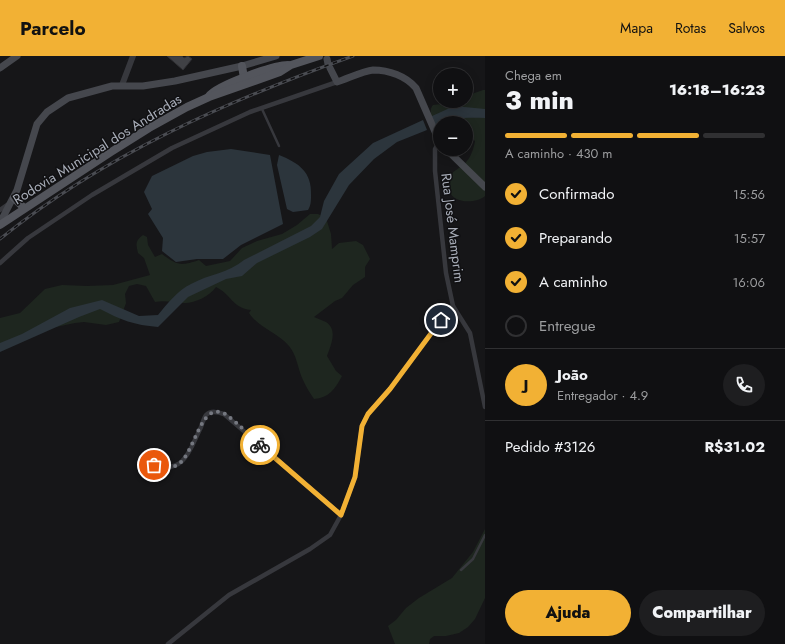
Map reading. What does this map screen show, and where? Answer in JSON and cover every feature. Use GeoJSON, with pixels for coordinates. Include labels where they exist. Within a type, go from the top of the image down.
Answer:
{"type":"FeatureCollection","features":[{"type":"Feature","properties":{"kind":"main road"},"geometry":{"type":"LineString","coordinates":[[0,68],[17,56]]}},
{"type":"Feature","properties":{"kind":"main road"},"geometry":{"type":"LineString","coordinates":[[0,224],[12,199],[26,161],[33,132],[42,117],[68,98],[102,88],[160,84],[242,66],[276,56]]}},
{"type":"Feature","properties":{"kind":"main road"},"geometry":{"type":"LineString","coordinates":[[326,62],[336,82],[373,70],[402,76],[411,81],[416,88],[433,128]]}},
{"type":"Feature","properties":{"kind":"main road","name":"Rodovia Municipal dos Andradas"},"geometry":{"type":"LineString","coordinates":[[213,96],[217,89],[281,65],[326,62]]}},
{"type":"Feature","properties":{"kind":"main road","name":"Rodovia Municipal dos Andradas"},"geometry":{"type":"LineString","coordinates":[[0,224],[149,128],[213,96],[280,72],[291,65]]}},
{"type":"Feature","properties":{"kind":"main road"},"geometry":{"type":"LineString","coordinates":[[242,66],[244,78]]}},
{"type":"Feature","properties":{"kind":"main road"},"geometry":{"type":"LineString","coordinates":[[453,156],[485,187]]}},
{"type":"Feature","properties":{"kind":"main road"},"geometry":{"type":"LineString","coordinates":[[12,199],[24,208]]}},
{"type":"Feature","properties":{"kind":"street"},"geometry":{"type":"LineString","coordinates":[[122,86],[133,56]]}},
{"type":"Feature","properties":{"kind":"street"},"geometry":{"type":"LineString","coordinates":[[0,263],[28,238],[116,180],[172,148],[250,112],[336,82]]}},
{"type":"Feature","properties":{"kind":"street","name":"Rua José Mamprim"},"geometry":{"type":"LineString","coordinates":[[435,156],[435,171],[446,273],[453,306],[464,321],[470,333],[485,407]]}},
{"type":"Feature","properties":{"kind":"street"},"geometry":{"type":"LineString","coordinates":[[0,210],[12,199]]}},
{"type":"Feature","properties":{"kind":"street"},"geometry":{"type":"LineString","coordinates":[[168,644],[229,595],[321,542],[335,527],[355,477],[364,419],[390,389],[449,309],[453,306]]}},
{"type":"Feature","properties":{"kind":"street"},"geometry":{"type":"LineString","coordinates":[[154,465],[163,468],[176,466],[186,457],[206,415],[214,412],[224,414],[341,515]]}},
{"type":"Feature","properties":{"kind":"lane"},"geometry":{"type":"LineString","coordinates":[[262,109],[279,146]]}},
{"type":"Feature","properties":{"kind":"lane"},"geometry":{"type":"LineString","coordinates":[[461,570],[473,559],[485,535]]}},
{"type":"Feature","properties":{"kind":"shaded area"},"geometry":{"type":"Polygon","coordinates":[[[485,90],[485,196],[481,199],[464,201],[454,198],[451,194],[449,189],[449,178],[454,172],[464,165],[470,156],[473,156],[475,141],[473,139],[473,116],[433,116],[433,121],[431,108],[433,105],[433,108],[473,108],[473,94],[485,90]]]}},
{"type":"Feature","properties":{"kind":"shaded area"},"geometry":{"type":"Polygon","coordinates":[[[450,108],[485,109],[485,118],[473,118],[473,116],[433,116],[433,123],[430,117],[450,108]]]}},
{"type":"Feature","properties":{"kind":"shaded area"},"geometry":{"type":"Polygon","coordinates":[[[423,120],[427,130],[397,142],[374,159],[349,185],[322,229],[310,237],[257,263],[242,276],[226,279],[188,297],[158,327],[128,321],[100,309],[0,352],[0,343],[22,334],[70,308],[102,300],[139,316],[158,315],[181,290],[186,287],[232,268],[244,260],[311,226],[320,217],[324,201],[339,174],[373,143],[423,120]]]}},
{"type":"Feature","properties":{"kind":"shaded area"},"geometry":{"type":"Polygon","coordinates":[[[231,149],[270,155],[283,224],[241,245],[223,259],[197,259],[176,262],[162,251],[163,238],[148,214],[152,209],[144,192],[152,176],[193,156],[207,152],[231,149]]]}},
{"type":"Feature","properties":{"kind":"shaded area"},"geometry":{"type":"Polygon","coordinates":[[[279,155],[293,161],[307,174],[311,187],[311,201],[308,210],[293,212],[287,209],[277,165],[279,155]]]}},
{"type":"Feature","properties":{"kind":"shaded area"},"geometry":{"type":"Polygon","coordinates":[[[310,214],[318,214],[326,218],[331,234],[332,249],[339,243],[356,241],[363,245],[370,259],[365,267],[365,277],[353,285],[342,298],[335,301],[314,317],[326,322],[332,329],[333,333],[327,356],[336,371],[342,376],[334,389],[324,397],[314,399],[304,383],[294,354],[289,346],[279,337],[258,323],[249,313],[251,310],[240,307],[216,287],[202,298],[193,302],[185,303],[162,301],[155,302],[146,286],[137,284],[129,286],[125,294],[126,303],[119,322],[106,325],[84,322],[75,323],[32,332],[0,346],[0,318],[20,313],[45,289],[62,285],[113,285],[150,275],[144,258],[138,253],[137,241],[143,235],[147,237],[148,245],[155,257],[162,254],[172,261],[180,264],[199,260],[206,266],[230,261],[242,248],[257,241],[282,234],[297,225],[310,214]]]}},
{"type":"Feature","properties":{"kind":"shaded area"},"geometry":{"type":"Polygon","coordinates":[[[485,529],[485,598],[475,619],[468,627],[459,633],[446,636],[434,636],[430,639],[429,644],[395,644],[388,626],[396,620],[406,608],[419,598],[452,578],[473,552],[485,529]]]}},
{"type":"Feature","properties":{"kind":"building"},"geometry":{"type":"Polygon","coordinates":[[[167,56],[182,56],[184,58],[188,56],[192,59],[183,70],[167,56]]]}},
{"type":"Feature","properties":{"kind":"railway"},"geometry":{"type":"LineString","coordinates":[[0,239],[81,181],[168,133],[259,92],[353,56]]}},
{"type":"Feature","properties":{"kind":"way so far"},"geometry":{"type":"LineString","coordinates":[[154,465],[163,468],[176,466],[186,457],[206,415],[214,412],[224,414],[260,445]]}},
{"type":"Feature","properties":{"kind":"route"},"geometry":{"type":"LineString","coordinates":[[260,445],[341,515],[346,505],[355,477],[364,419],[390,389],[441,320]]}}]}
